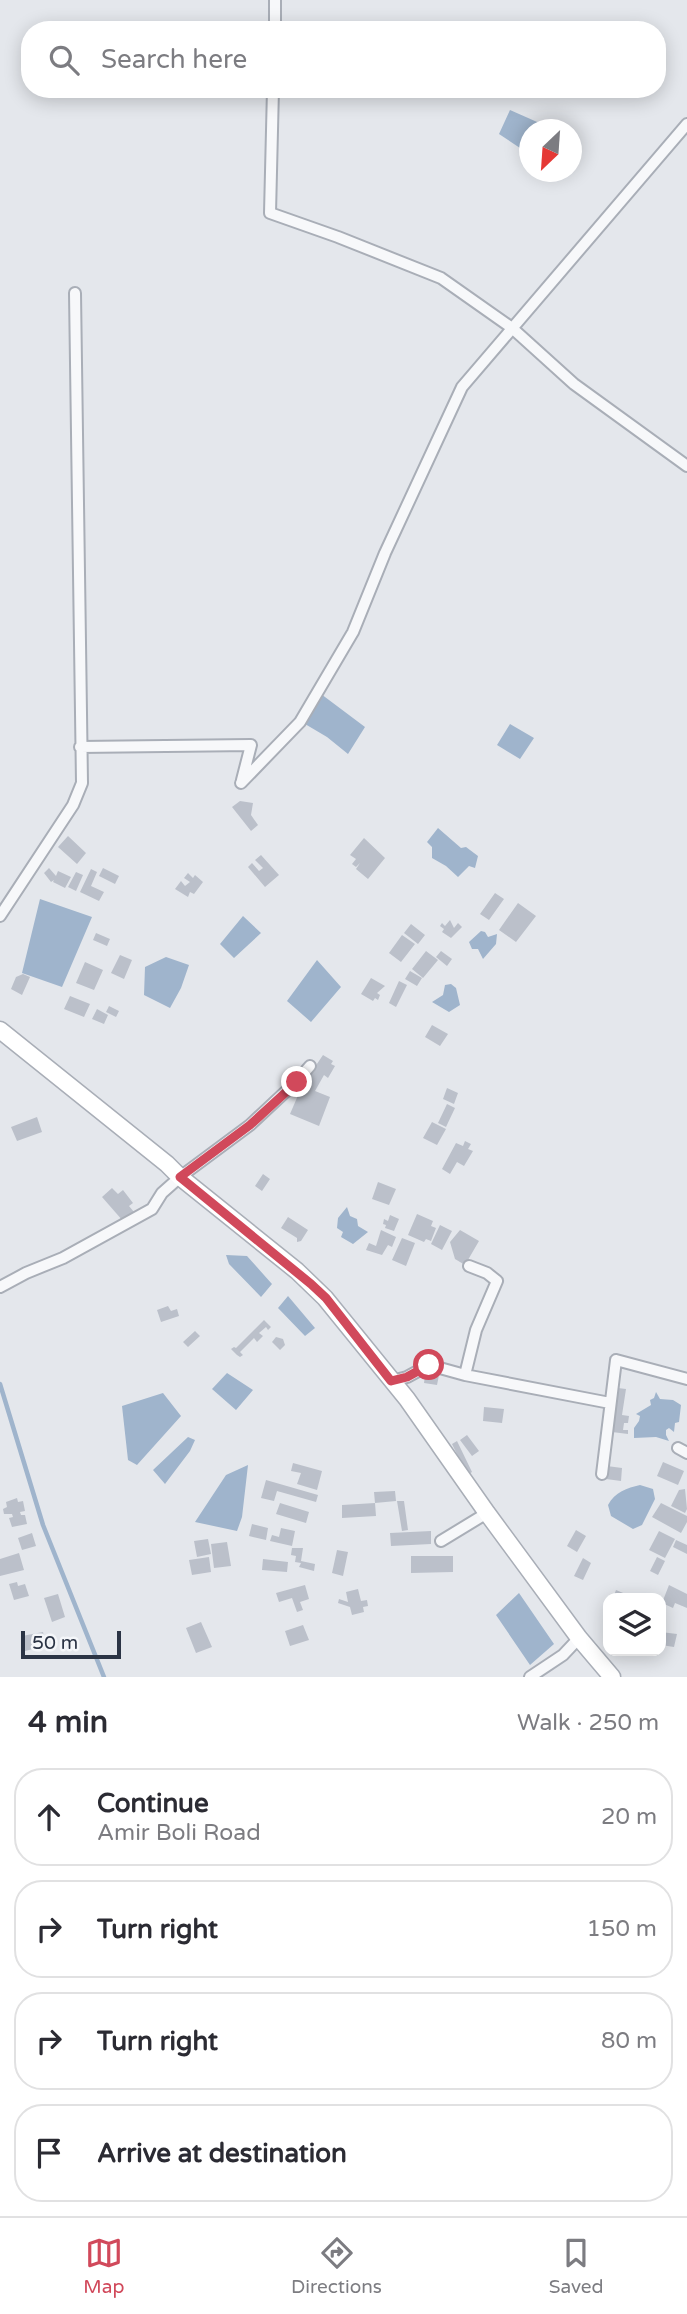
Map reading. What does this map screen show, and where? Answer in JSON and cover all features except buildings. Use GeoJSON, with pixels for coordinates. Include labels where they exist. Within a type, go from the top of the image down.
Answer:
{"type":"FeatureCollection","features":[{"type":"Feature","properties":{"kind":"main road"},"geometry":{"type":"LineString","coordinates":[[0,1030],[167,1164],[326,1298],[391,1381],[579,1638],[612,1677]]}},
{"type":"Feature","properties":{"kind":"street"},"geometry":{"type":"LineString","coordinates":[[275,0],[275,21]]}},
{"type":"Feature","properties":{"kind":"street"},"geometry":{"type":"LineString","coordinates":[[273,98],[270,213],[441,278],[512,328],[574,384],[687,466]]}},
{"type":"Feature","properties":{"kind":"street"},"geometry":{"type":"LineString","coordinates":[[80,747],[251,745],[241,783],[300,722],[353,632],[385,553],[462,387],[687,124]]}},
{"type":"Feature","properties":{"kind":"street"},"geometry":{"type":"LineString","coordinates":[[0,916],[79,793],[82,783],[75,293]]}},
{"type":"Feature","properties":{"kind":"street"},"geometry":{"type":"LineString","coordinates":[[0,1287],[120,1228],[152,1209],[162,1194],[180,1177],[250,1125],[297,1082],[310,1066]]}},
{"type":"Feature","properties":{"kind":"street"},"geometry":{"type":"LineString","coordinates":[[465,1375],[476,1330],[496,1281],[486,1273],[469,1266]]}},
{"type":"Feature","properties":{"kind":"street"},"geometry":{"type":"LineString","coordinates":[[602,1474],[616,1360],[687,1379]]}},
{"type":"Feature","properties":{"kind":"street"},"geometry":{"type":"LineString","coordinates":[[391,1381],[407,1377],[429,1365],[465,1375],[610,1403]]}},
{"type":"Feature","properties":{"kind":"street"},"geometry":{"type":"LineString","coordinates":[[441,1541],[487,1513]]}},
{"type":"Feature","properties":{"kind":"street"},"geometry":{"type":"LineString","coordinates":[[530,1677],[563,1656],[579,1638]]}},
{"type":"Feature","properties":{"kind":"water"},"geometry":{"type":"Polygon","coordinates":[[[510,110],[530,119],[519,119],[519,147],[499,134],[510,110]]]}},
{"type":"Feature","properties":{"kind":"water"},"geometry":{"type":"Polygon","coordinates":[[[321,694],[365,727],[348,754],[305,724],[321,694]]]}},
{"type":"Feature","properties":{"kind":"water"},"geometry":{"type":"Polygon","coordinates":[[[510,724],[534,738],[520,759],[497,745],[510,724]]]}},
{"type":"Feature","properties":{"kind":"water"},"geometry":{"type":"Polygon","coordinates":[[[438,828],[461,848],[466,847],[478,856],[475,868],[469,866],[458,877],[432,858],[432,847],[427,842],[438,828]]]}},
{"type":"Feature","properties":{"kind":"water"},"geometry":{"type":"Polygon","coordinates":[[[40,899],[92,917],[62,987],[22,973],[40,899]]]}},
{"type":"Feature","properties":{"kind":"water"},"geometry":{"type":"Polygon","coordinates":[[[243,916],[261,933],[234,958],[220,944],[243,916]]]}},
{"type":"Feature","properties":{"kind":"water"},"geometry":{"type":"Polygon","coordinates":[[[481,931],[488,937],[497,934],[496,944],[483,959],[478,949],[472,949],[469,942],[481,931]]]}},
{"type":"Feature","properties":{"kind":"water"},"geometry":{"type":"Polygon","coordinates":[[[166,957],[189,965],[170,1008],[144,995],[145,967],[166,957]]]}},
{"type":"Feature","properties":{"kind":"water"},"geometry":{"type":"Polygon","coordinates":[[[317,960],[341,987],[311,1022],[287,1001],[317,960]]]}},
{"type":"Feature","properties":{"kind":"water"},"geometry":{"type":"Polygon","coordinates":[[[451,984],[456,988],[460,1005],[449,1012],[432,1002],[443,995],[445,985],[451,984]]]}},
{"type":"Feature","properties":{"kind":"water"},"geometry":{"type":"Polygon","coordinates":[[[347,1207],[350,1216],[357,1219],[358,1226],[368,1232],[353,1244],[341,1237],[343,1232],[337,1228],[338,1218],[347,1207]]]}},
{"type":"Feature","properties":{"kind":"water"},"geometry":{"type":"Polygon","coordinates":[[[226,1255],[247,1256],[272,1284],[261,1297],[229,1264],[226,1255]]]}},
{"type":"Feature","properties":{"kind":"water"},"geometry":{"type":"Polygon","coordinates":[[[288,1296],[315,1328],[305,1336],[278,1308],[288,1296]]]}},
{"type":"Feature","properties":{"kind":"water"},"geometry":{"type":"Polygon","coordinates":[[[227,1373],[253,1390],[236,1410],[212,1389],[227,1373]]]}},
{"type":"Feature","properties":{"kind":"water"},"geometry":{"type":"Polygon","coordinates":[[[656,1392],[660,1399],[673,1400],[681,1405],[679,1422],[675,1423],[674,1432],[669,1428],[666,1430],[669,1441],[656,1437],[634,1438],[634,1428],[640,1416],[636,1414],[651,1405],[650,1400],[656,1392]]]}},
{"type":"Feature","properties":{"kind":"water"},"geometry":{"type":"Polygon","coordinates":[[[163,1393],[181,1416],[137,1465],[128,1460],[122,1406],[163,1393]]]}},
{"type":"Feature","properties":{"kind":"water"},"geometry":{"type":"Polygon","coordinates":[[[188,1437],[195,1440],[190,1451],[165,1484],[153,1470],[188,1437]]]}},
{"type":"Feature","properties":{"kind":"water"},"geometry":{"type":"Polygon","coordinates":[[[248,1465],[242,1517],[237,1531],[195,1522],[226,1475],[248,1465]]]}},
{"type":"Feature","properties":{"kind":"water"},"geometry":{"type":"Polygon","coordinates":[[[640,1485],[653,1489],[655,1499],[642,1525],[633,1529],[611,1516],[608,1505],[622,1491],[640,1485]]]}},
{"type":"Feature","properties":{"kind":"water"},"geometry":{"type":"Polygon","coordinates":[[[519,1593],[554,1644],[530,1665],[496,1615],[519,1593]]]}},
{"type":"Feature","properties":{"kind":"waterway"},"geometry":{"type":"LineString","coordinates":[[0,1384],[43,1525],[104,1677]]}},
{"type":"Feature","properties":{"kind":"route"},"geometry":{"type":"LineString","coordinates":[[297,1082],[250,1125],[180,1177],[297,1271],[326,1298],[391,1381],[407,1377],[429,1365]]}}]}
